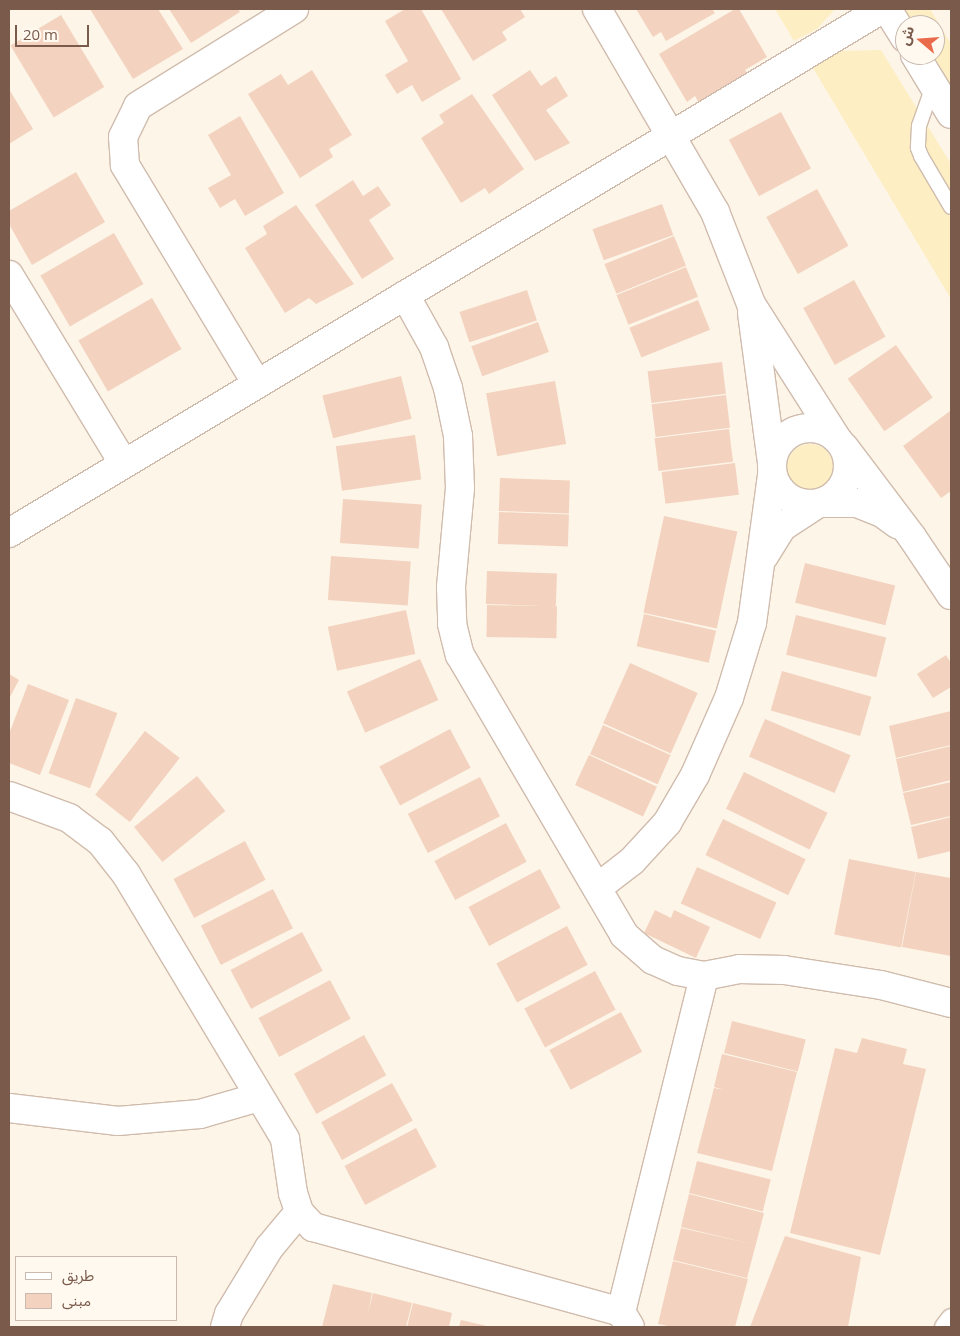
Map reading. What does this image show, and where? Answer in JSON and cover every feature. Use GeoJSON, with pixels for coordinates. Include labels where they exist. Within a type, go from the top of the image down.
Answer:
{"type":"FeatureCollection","features":[{"type":"Feature","properties":{"kind":"street"},"geometry":{"type":"LineString","coordinates":[[257,384],[125,165],[123,137],[138,106],[294,9]]}},
{"type":"Feature","properties":{"kind":"street"},"geometry":{"type":"LineString","coordinates":[[597,9],[715,212],[750,304],[845,451],[848,463],[847,476],[842,488],[833,497],[804,510],[782,527],[767,549],[758,576]]}},
{"type":"Feature","properties":{"kind":"street"},"geometry":{"type":"LineString","coordinates":[[9,533],[882,9]]}},
{"type":"Feature","properties":{"kind":"street"},"geometry":{"type":"LineString","coordinates":[[887,9],[895,22]]}},
{"type":"Feature","properties":{"kind":"street"},"geometry":{"type":"LineString","coordinates":[[921,65],[951,114]]}},
{"type":"Feature","properties":{"kind":"street"},"geometry":{"type":"LineString","coordinates":[[9,276],[124,464]]}},
{"type":"Feature","properties":{"kind":"street"},"geometry":{"type":"LineString","coordinates":[[405,295],[434,347],[448,388],[458,436],[460,488],[451,587],[452,624],[460,655],[624,935],[653,960],[678,971],[704,976],[739,969],[784,970],[881,985],[951,1002]]}},
{"type":"Feature","properties":{"kind":"street"},"geometry":{"type":"LineString","coordinates":[[750,304],[772,469],[777,486],[789,498],[805,504],[857,503],[882,513],[909,534]]}},
{"type":"Feature","properties":{"kind":"street"},"geometry":{"type":"LineString","coordinates":[[597,888],[632,861],[667,823],[695,774],[729,698],[752,623],[775,450],[782,440],[792,432],[804,428],[816,428],[838,439],[909,534],[951,595]]}},
{"type":"Feature","properties":{"kind":"street"},"geometry":{"type":"LineString","coordinates":[[9,796],[69,818],[100,841],[126,874],[285,1139],[293,1193],[299,1212],[313,1227],[625,1320],[704,976]]}},
{"type":"Feature","properties":{"kind":"street"},"geometry":{"type":"LineString","coordinates":[[9,1108],[118,1121],[200,1114],[259,1097]]}},
{"type":"Feature","properties":{"kind":"street"},"geometry":{"type":"LineString","coordinates":[[225,1327],[229,1314],[269,1248],[299,1212]]}},
{"type":"Feature","properties":{"kind":"street"},"geometry":{"type":"LineString","coordinates":[[945,1327],[951,1319]]}},
{"type":"Feature","properties":{"kind":"lane"},"geometry":{"type":"LineString","coordinates":[[933,85],[919,126],[918,148],[951,207]]}},
{"type":"Feature","properties":{"kind":"sand"},"geometry":{"type":"Polygon","coordinates":[[[775,9],[835,9],[817,29],[794,41],[775,9]]]}},
{"type":"Feature","properties":{"kind":"sand"},"geometry":{"type":"Polygon","coordinates":[[[890,9],[930,9],[934,15],[896,15],[890,9]]]}},
{"type":"Feature","properties":{"kind":"sand"},"geometry":{"type":"Polygon","coordinates":[[[945,34],[951,44],[951,108],[925,65],[945,65],[945,34]]]}},
{"type":"Feature","properties":{"kind":"sand"},"geometry":{"type":"Polygon","coordinates":[[[881,50],[951,164],[951,299],[813,68],[838,51],[881,50]]]}},
{"type":"Feature","properties":{"kind":"sand"},"geometry":{"type":"Polygon","coordinates":[[[810,444],[823,448],[829,454],[833,467],[829,480],[823,486],[810,490],[797,486],[791,480],[787,467],[791,454],[797,448],[810,444]]]}},
{"type":"Feature","properties":{"kind":"building"},"geometry":{"type":"Polygon","coordinates":[[[90,9],[158,9],[183,49],[133,79],[90,9]]]}},
{"type":"Feature","properties":{"kind":"building"},"geometry":{"type":"Polygon","coordinates":[[[169,9],[238,9],[240,12],[191,43],[169,9]]]}},
{"type":"Feature","properties":{"kind":"building"},"geometry":{"type":"Polygon","coordinates":[[[405,9],[421,9],[461,79],[422,102],[412,85],[397,94],[385,75],[408,61],[385,21],[405,9]]]}},
{"type":"Feature","properties":{"kind":"building"},"geometry":{"type":"Polygon","coordinates":[[[441,9],[520,9],[525,17],[502,32],[507,40],[473,61],[441,9]]]}},
{"type":"Feature","properties":{"kind":"building"},"geometry":{"type":"Polygon","coordinates":[[[636,9],[712,9],[715,13],[666,41],[661,32],[653,37],[636,9]]]}},
{"type":"Feature","properties":{"kind":"building"},"geometry":{"type":"Polygon","coordinates":[[[735,9],[739,9],[767,57],[745,70],[749,77],[700,105],[695,96],[687,102],[659,54],[735,9]]]}},
{"type":"Feature","properties":{"kind":"building"},"geometry":{"type":"Polygon","coordinates":[[[61,15],[104,87],[54,117],[10,45],[61,15]]]}},
{"type":"Feature","properties":{"kind":"building"},"geometry":{"type":"Polygon","coordinates":[[[312,70],[352,135],[329,149],[333,157],[300,178],[248,94],[281,74],[288,85],[312,70]]]}},
{"type":"Feature","properties":{"kind":"building"},"geometry":{"type":"Polygon","coordinates":[[[530,70],[541,86],[556,76],[568,96],[546,110],[570,143],[535,161],[492,95],[530,70]]]}},
{"type":"Feature","properties":{"kind":"building"},"geometry":{"type":"Polygon","coordinates":[[[9,89],[33,129],[9,144],[9,89]]]}},
{"type":"Feature","properties":{"kind":"building"},"geometry":{"type":"Polygon","coordinates":[[[472,94],[524,169],[489,194],[485,188],[461,203],[421,138],[444,123],[439,115],[472,94]]]}},
{"type":"Feature","properties":{"kind":"building"},"geometry":{"type":"Polygon","coordinates":[[[781,112],[811,169],[759,196],[729,140],[781,112]]]}},
{"type":"Feature","properties":{"kind":"building"},"geometry":{"type":"Polygon","coordinates":[[[240,116],[284,193],[245,216],[235,199],[220,208],[208,188],[231,175],[208,135],[240,116]]]}},
{"type":"Feature","properties":{"kind":"building"},"geometry":{"type":"Polygon","coordinates":[[[76,172],[105,222],[32,265],[9,224],[9,211],[76,172]]]}},
{"type":"Feature","properties":{"kind":"building"},"geometry":{"type":"Polygon","coordinates":[[[353,180],[363,196],[378,186],[391,205],[369,220],[394,259],[362,279],[315,205],[353,180]]]}},
{"type":"Feature","properties":{"kind":"building"},"geometry":{"type":"Polygon","coordinates":[[[817,189],[849,246],[798,274],[766,217],[817,189]]]}},
{"type":"Feature","properties":{"kind":"building"},"geometry":{"type":"Polygon","coordinates":[[[662,204],[673,235],[604,260],[592,229],[662,204]]]}},
{"type":"Feature","properties":{"kind":"building"},"geometry":{"type":"Polygon","coordinates":[[[296,205],[354,284],[316,304],[309,298],[285,313],[245,248],[267,234],[263,226],[296,205]]]}},
{"type":"Feature","properties":{"kind":"building"},"geometry":{"type":"Polygon","coordinates":[[[114,233],[144,284],[70,327],[40,276],[114,233]]]}},
{"type":"Feature","properties":{"kind":"building"},"geometry":{"type":"Polygon","coordinates":[[[674,236],[686,266],[616,294],[604,264],[674,236]]]}},
{"type":"Feature","properties":{"kind":"building"},"geometry":{"type":"Polygon","coordinates":[[[686,267],[698,297],[628,325],[616,295],[686,267]]]}},
{"type":"Feature","properties":{"kind":"building"},"geometry":{"type":"Polygon","coordinates":[[[854,280],[886,337],[835,365],[803,308],[854,280]]]}},
{"type":"Feature","properties":{"kind":"building"},"geometry":{"type":"Polygon","coordinates":[[[527,290],[537,320],[469,342],[459,312],[527,290]]]}},
{"type":"Feature","properties":{"kind":"building"},"geometry":{"type":"Polygon","coordinates":[[[152,298],[182,349],[108,392],[78,340],[152,298]]]}},
{"type":"Feature","properties":{"kind":"building"},"geometry":{"type":"Polygon","coordinates":[[[698,300],[710,330],[641,357],[629,328],[698,300]]]}},
{"type":"Feature","properties":{"kind":"building"},"geometry":{"type":"Polygon","coordinates":[[[538,322],[549,352],[482,376],[471,346],[538,322]]]}},
{"type":"Feature","properties":{"kind":"building"},"geometry":{"type":"Polygon","coordinates":[[[896,345],[933,397],[884,431],[848,379],[896,345]]]}},
{"type":"Feature","properties":{"kind":"building"},"geometry":{"type":"Polygon","coordinates":[[[722,362],[726,394],[651,403],[648,371],[722,362]]]}},
{"type":"Feature","properties":{"kind":"building"},"geometry":{"type":"Polygon","coordinates":[[[401,376],[412,419],[333,438],[322,396],[401,376]]]}},
{"type":"Feature","properties":{"kind":"building"},"geometry":{"type":"Polygon","coordinates":[[[555,381],[566,444],[497,456],[486,393],[555,381]]]}},
{"type":"Feature","properties":{"kind":"building"},"geometry":{"type":"Polygon","coordinates":[[[726,395],[730,428],[656,437],[652,404],[726,395]]]}},
{"type":"Feature","properties":{"kind":"building"},"geometry":{"type":"Polygon","coordinates":[[[950,411],[951,491],[941,498],[903,446],[950,411]]]}},
{"type":"Feature","properties":{"kind":"building"},"geometry":{"type":"Polygon","coordinates":[[[729,429],[733,462],[659,471],[655,438],[729,429]]]}},
{"type":"Feature","properties":{"kind":"building"},"geometry":{"type":"Polygon","coordinates":[[[415,435],[421,480],[342,491],[336,446],[415,435]]]}},
{"type":"Feature","properties":{"kind":"building"},"geometry":{"type":"Polygon","coordinates":[[[735,463],[739,495],[665,504],[662,472],[735,463]]]}},
{"type":"Feature","properties":{"kind":"building"},"geometry":{"type":"Polygon","coordinates":[[[500,478],[570,480],[569,513],[499,511],[500,478]]]}},
{"type":"Feature","properties":{"kind":"building"},"geometry":{"type":"Polygon","coordinates":[[[343,499],[422,505],[419,548],[340,543],[343,499]]]}},
{"type":"Feature","properties":{"kind":"building"},"geometry":{"type":"Polygon","coordinates":[[[499,512],[569,514],[568,546],[498,544],[499,512]]]}},
{"type":"Feature","properties":{"kind":"building"},"geometry":{"type":"Polygon","coordinates":[[[664,516],[737,532],[717,628],[643,613],[664,516]]]}},
{"type":"Feature","properties":{"kind":"building"},"geometry":{"type":"Polygon","coordinates":[[[331,556],[411,562],[408,605],[328,600],[331,556]]]}},
{"type":"Feature","properties":{"kind":"building"},"geometry":{"type":"Polygon","coordinates":[[[805,563],[895,585],[885,625],[795,603],[805,563]]]}},
{"type":"Feature","properties":{"kind":"building"},"geometry":{"type":"Polygon","coordinates":[[[487,571],[557,573],[556,606],[486,604],[487,571]]]}},
{"type":"Feature","properties":{"kind":"building"},"geometry":{"type":"Polygon","coordinates":[[[487,605],[557,606],[556,638],[486,637],[487,605]]]}},
{"type":"Feature","properties":{"kind":"building"},"geometry":{"type":"Polygon","coordinates":[[[406,610],[415,654],[337,671],[328,627],[406,610]]]}},
{"type":"Feature","properties":{"kind":"building"},"geometry":{"type":"Polygon","coordinates":[[[644,614],[716,631],[709,663],[637,646],[644,614]]]}},
{"type":"Feature","properties":{"kind":"building"},"geometry":{"type":"Polygon","coordinates":[[[796,615],[886,637],[876,677],[786,655],[796,615]]]}},
{"type":"Feature","properties":{"kind":"building"},"geometry":{"type":"Polygon","coordinates":[[[946,655],[951,663],[951,687],[933,698],[917,674],[946,655]]]}},
{"type":"Feature","properties":{"kind":"building"},"geometry":{"type":"Polygon","coordinates":[[[420,659],[438,700],[365,733],[347,692],[420,659]]]}},
{"type":"Feature","properties":{"kind":"building"},"geometry":{"type":"Polygon","coordinates":[[[630,663],[698,693],[671,753],[603,723],[630,663]]]}},
{"type":"Feature","properties":{"kind":"building"},"geometry":{"type":"Polygon","coordinates":[[[782,671],[871,697],[860,736],[771,710],[782,671]]]}},
{"type":"Feature","properties":{"kind":"building"},"geometry":{"type":"Polygon","coordinates":[[[9,674],[19,680],[9,699],[9,674]]]}},
{"type":"Feature","properties":{"kind":"building"},"geometry":{"type":"Polygon","coordinates":[[[28,684],[69,700],[40,775],[9,763],[9,734],[28,684]]]}},
{"type":"Feature","properties":{"kind":"building"},"geometry":{"type":"Polygon","coordinates":[[[76,698],[117,713],[90,788],[49,773],[76,698]]]}},
{"type":"Feature","properties":{"kind":"building"},"geometry":{"type":"Polygon","coordinates":[[[951,711],[951,745],[896,758],[889,726],[951,711]]]}},
{"type":"Feature","properties":{"kind":"building"},"geometry":{"type":"Polygon","coordinates":[[[765,719],[851,755],[835,793],[749,757],[765,719]]]}},
{"type":"Feature","properties":{"kind":"building"},"geometry":{"type":"Polygon","coordinates":[[[603,725],[671,755],[658,784],[590,754],[603,725]]]}},
{"type":"Feature","properties":{"kind":"building"},"geometry":{"type":"Polygon","coordinates":[[[450,729],[471,768],[400,805],[379,767],[450,729]]]}},
{"type":"Feature","properties":{"kind":"building"},"geometry":{"type":"Polygon","coordinates":[[[145,731],[180,758],[130,822],[95,795],[145,731]]]}},
{"type":"Feature","properties":{"kind":"building"},"geometry":{"type":"Polygon","coordinates":[[[951,746],[951,780],[903,792],[896,759],[951,746]]]}},
{"type":"Feature","properties":{"kind":"building"},"geometry":{"type":"Polygon","coordinates":[[[589,755],[657,787],[643,817],[575,785],[589,755]]]}},
{"type":"Feature","properties":{"kind":"building"},"geometry":{"type":"Polygon","coordinates":[[[744,772],[828,813],[810,850],[726,809],[744,772]]]}},
{"type":"Feature","properties":{"kind":"building"},"geometry":{"type":"Polygon","coordinates":[[[197,776],[225,811],[162,862],[134,827],[197,776]]]}},
{"type":"Feature","properties":{"kind":"building"},"geometry":{"type":"Polygon","coordinates":[[[480,777],[500,816],[428,853],[408,814],[480,777]]]}},
{"type":"Feature","properties":{"kind":"building"},"geometry":{"type":"Polygon","coordinates":[[[951,782],[951,816],[911,825],[903,793],[951,782]]]}},
{"type":"Feature","properties":{"kind":"building"},"geometry":{"type":"Polygon","coordinates":[[[951,817],[951,851],[918,859],[911,827],[951,817]]]}},
{"type":"Feature","properties":{"kind":"building"},"geometry":{"type":"Polygon","coordinates":[[[723,819],[806,859],[788,895],[705,855],[723,819]]]}},
{"type":"Feature","properties":{"kind":"building"},"geometry":{"type":"Polygon","coordinates":[[[506,823],[527,862],[455,900],[434,861],[506,823]]]}},
{"type":"Feature","properties":{"kind":"building"},"geometry":{"type":"Polygon","coordinates":[[[245,841],[266,880],[194,918],[173,879],[245,841]]]}},
{"type":"Feature","properties":{"kind":"building"},"geometry":{"type":"Polygon","coordinates":[[[849,859],[916,872],[901,948],[834,935],[849,859]]]}},
{"type":"Feature","properties":{"kind":"building"},"geometry":{"type":"Polygon","coordinates":[[[697,867],[776,902],[760,939],[681,904],[697,867]]]}},
{"type":"Feature","properties":{"kind":"building"},"geometry":{"type":"Polygon","coordinates":[[[540,869],[561,908],[489,946],[468,907],[540,869]]]}},
{"type":"Feature","properties":{"kind":"building"},"geometry":{"type":"Polygon","coordinates":[[[916,872],[951,878],[951,956],[902,947],[916,872]]]}},
{"type":"Feature","properties":{"kind":"building"},"geometry":{"type":"Polygon","coordinates":[[[273,889],[293,928],[221,965],[201,926],[273,889]]]}},
{"type":"Feature","properties":{"kind":"building"},"geometry":{"type":"Polygon","coordinates":[[[655,910],[671,918],[674,910],[710,927],[696,958],[644,933],[655,910]]]}},
{"type":"Feature","properties":{"kind":"building"},"geometry":{"type":"Polygon","coordinates":[[[567,926],[588,965],[517,1002],[496,964],[567,926]]]}},
{"type":"Feature","properties":{"kind":"building"},"geometry":{"type":"Polygon","coordinates":[[[302,932],[323,971],[251,1009],[230,970],[302,932]]]}},
{"type":"Feature","properties":{"kind":"building"},"geometry":{"type":"Polygon","coordinates":[[[595,971],[616,1010],[545,1047],[524,1009],[595,971]]]}},
{"type":"Feature","properties":{"kind":"building"},"geometry":{"type":"Polygon","coordinates":[[[330,980],[351,1019],[279,1057],[258,1018],[330,980]]]}},
{"type":"Feature","properties":{"kind":"building"},"geometry":{"type":"Polygon","coordinates":[[[621,1012],[642,1052],[571,1090],[549,1050],[621,1012]]]}},
{"type":"Feature","properties":{"kind":"building"},"geometry":{"type":"Polygon","coordinates":[[[732,1021],[806,1039],[798,1071],[724,1053],[732,1021]]]}},
{"type":"Feature","properties":{"kind":"building"},"geometry":{"type":"Polygon","coordinates":[[[364,1035],[386,1075],[316,1114],[294,1074],[364,1035]]]}},
{"type":"Feature","properties":{"kind":"building"},"geometry":{"type":"Polygon","coordinates":[[[862,1038],[907,1049],[903,1064],[926,1069],[880,1255],[790,1233],[835,1048],[857,1053],[862,1038]]]}},
{"type":"Feature","properties":{"kind":"building"},"geometry":{"type":"Polygon","coordinates":[[[722,1054],[797,1072],[772,1171],[697,1153],[714,1088],[724,1090],[714,1087],[722,1054]]]}},
{"type":"Feature","properties":{"kind":"building"},"geometry":{"type":"Polygon","coordinates":[[[392,1083],[413,1121],[342,1160],[321,1122],[392,1083]]]}},
{"type":"Feature","properties":{"kind":"building"},"geometry":{"type":"Polygon","coordinates":[[[416,1128],[437,1167],[365,1205],[344,1166],[416,1128]]]}},
{"type":"Feature","properties":{"kind":"building"},"geometry":{"type":"Polygon","coordinates":[[[697,1161],[771,1179],[763,1211],[689,1193],[697,1161]]]}},
{"type":"Feature","properties":{"kind":"building"},"geometry":{"type":"Polygon","coordinates":[[[689,1194],[764,1213],[747,1278],[673,1260],[681,1228],[752,1244],[681,1227],[689,1194]]]}},
{"type":"Feature","properties":{"kind":"building"},"geometry":{"type":"Polygon","coordinates":[[[785,1236],[861,1257],[848,1327],[750,1327],[785,1236]]]}},
{"type":"Feature","properties":{"kind":"building"},"geometry":{"type":"Polygon","coordinates":[[[673,1261],[748,1279],[735,1327],[673,1327],[658,1324],[673,1261]]]}},
{"type":"Feature","properties":{"kind":"building"},"geometry":{"type":"Polygon","coordinates":[[[333,1284],[372,1293],[368,1313],[373,1293],[412,1303],[406,1327],[322,1327],[333,1284]]]}},
{"type":"Feature","properties":{"kind":"building"},"geometry":{"type":"Polygon","coordinates":[[[413,1303],[452,1313],[449,1327],[407,1327],[413,1303]]]}},
{"type":"Feature","properties":{"kind":"building"},"geometry":{"type":"Polygon","coordinates":[[[461,1320],[487,1326],[487,1327],[459,1327],[461,1320]]]}}]}
